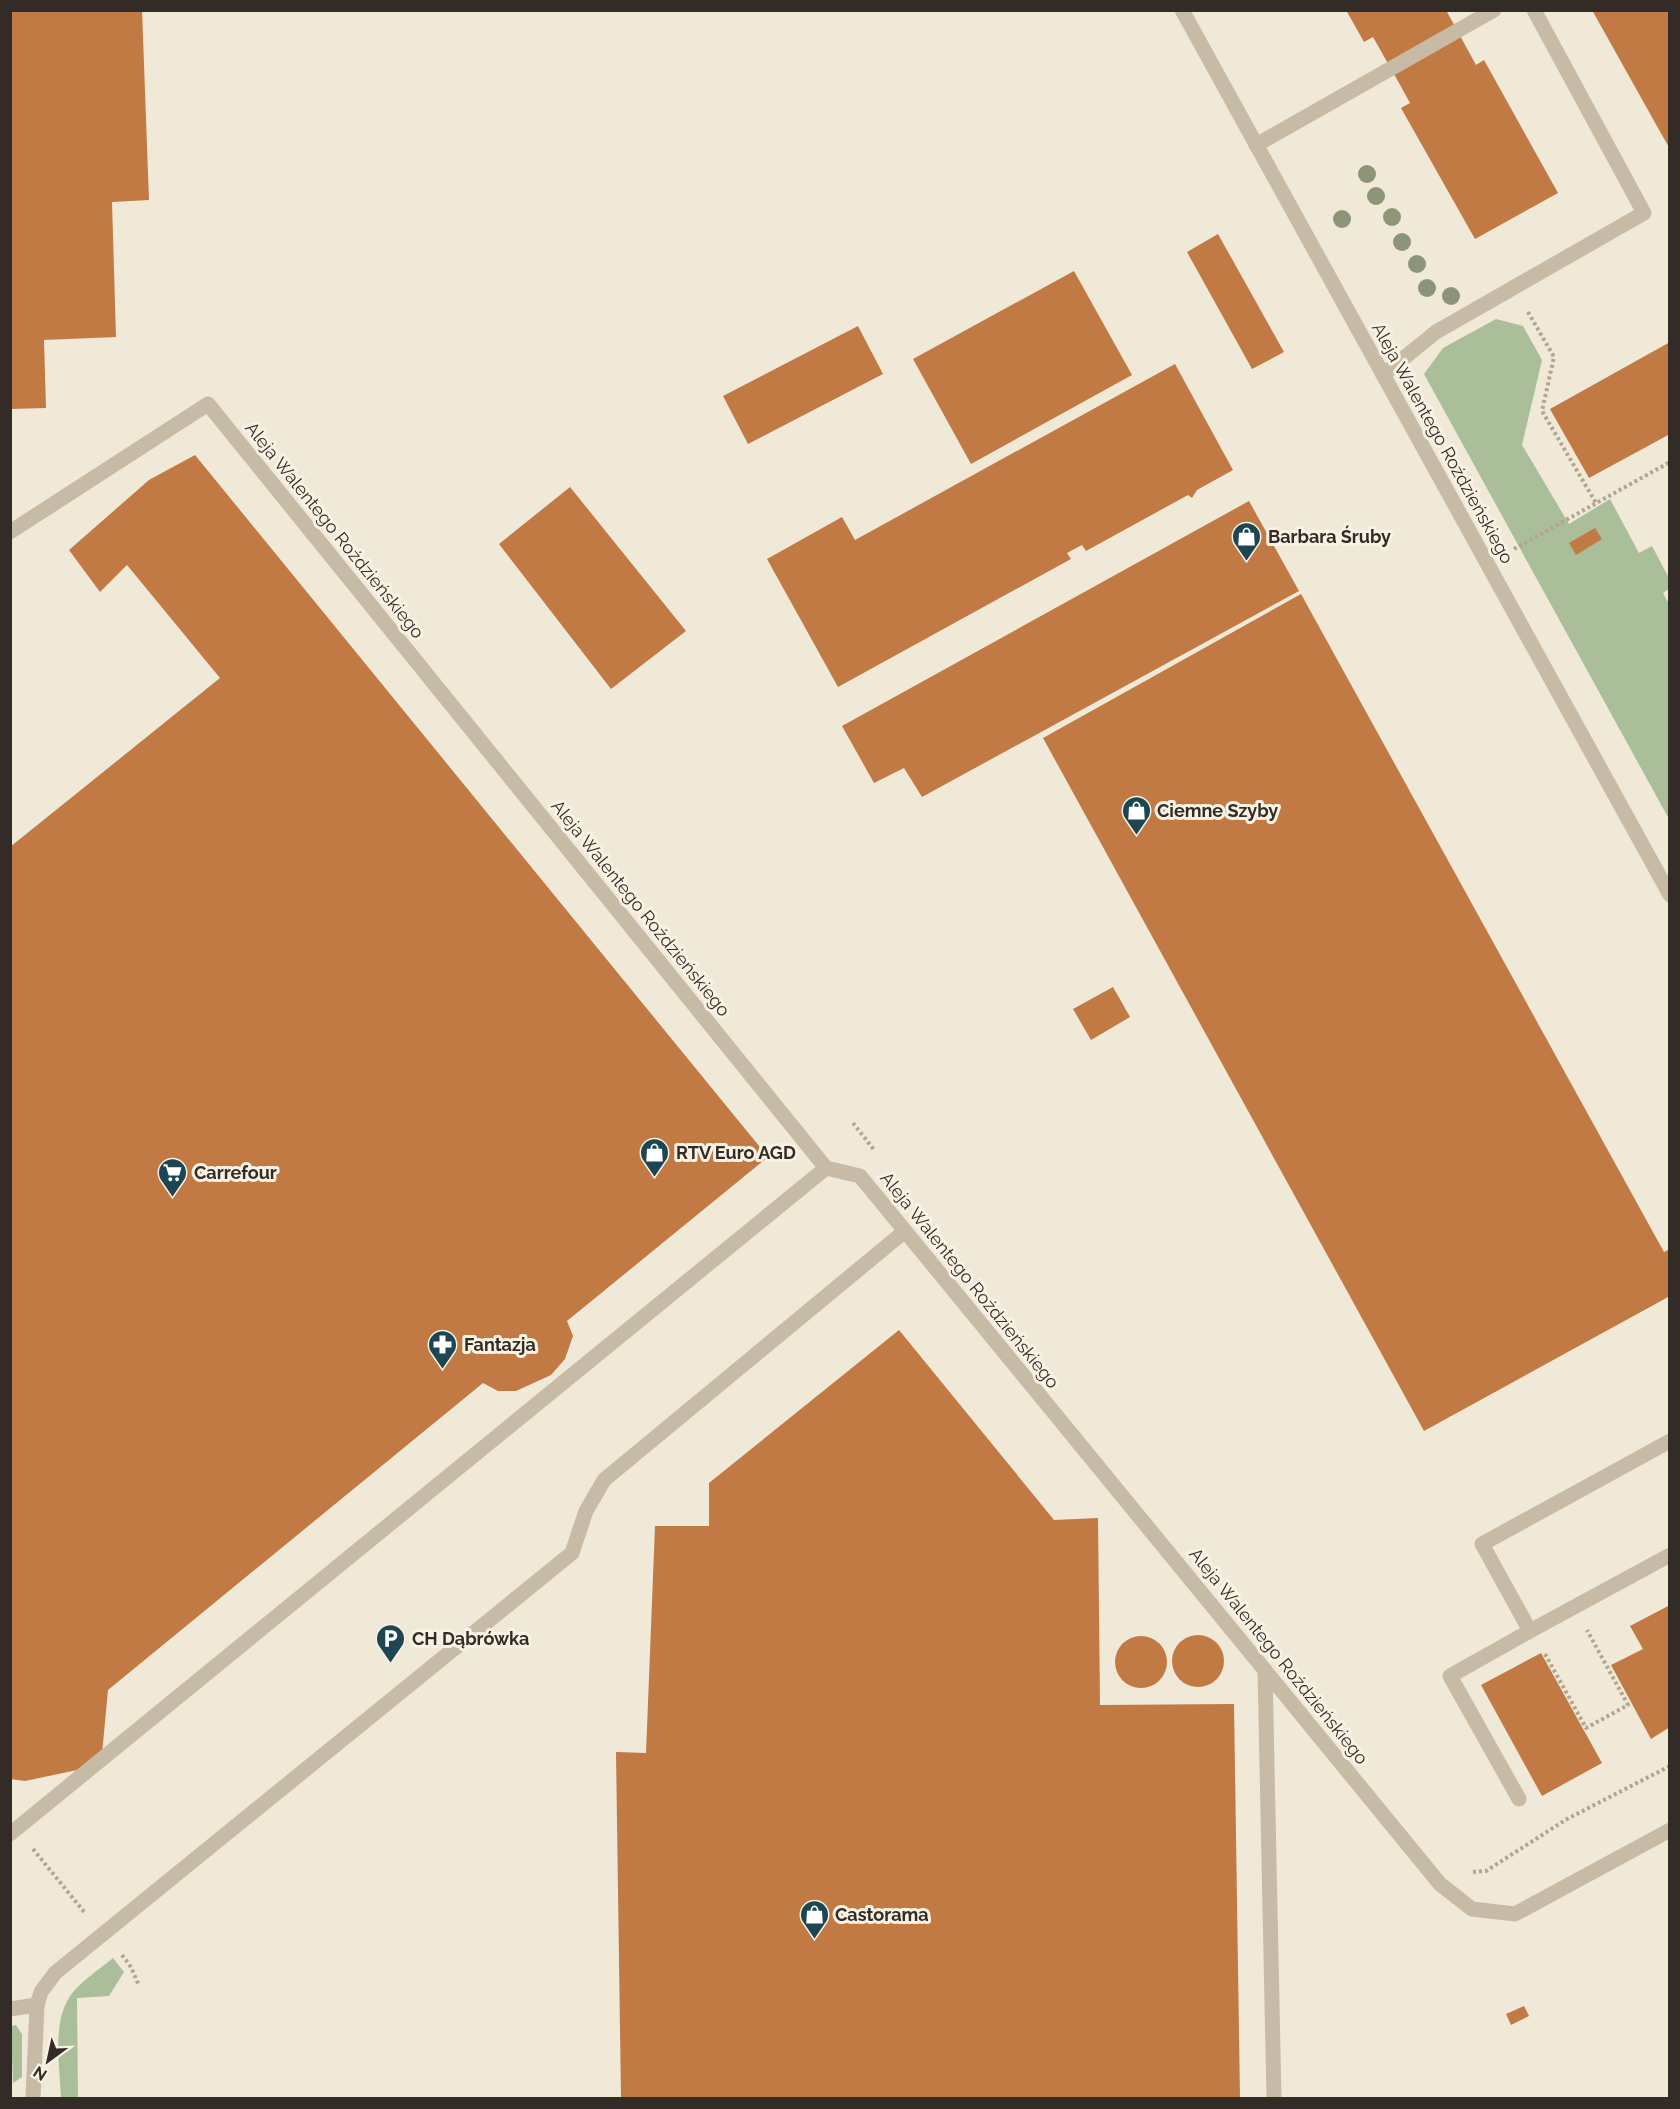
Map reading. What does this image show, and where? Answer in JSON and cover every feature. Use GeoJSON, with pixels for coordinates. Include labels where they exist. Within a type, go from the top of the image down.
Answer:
{"type":"FeatureCollection","features":[{"type":"Feature","properties":{"kind":"street","name":"Aleja Walentego Roździeńskiego"},"geometry":{"type":"LineString","coordinates":[[1182,10],[1670,895]]}},
{"type":"Feature","properties":{"kind":"street"},"geometry":{"type":"LineString","coordinates":[[1256,145],[1494,10]]}},
{"type":"Feature","properties":{"kind":"street"},"geometry":{"type":"LineString","coordinates":[[1383,375],[1436,332],[1644,213],[1534,10]]}},
{"type":"Feature","properties":{"kind":"street","name":"Aleja Walentego Roździeńskiego"},"geometry":{"type":"LineString","coordinates":[[10,532],[208,404],[826,1168],[860,1176],[1440,1884],[1472,1909],[1515,1914],[1670,1830]]}},
{"type":"Feature","properties":{"kind":"street"},"geometry":{"type":"LineString","coordinates":[[14,1831],[826,1168]]}},
{"type":"Feature","properties":{"kind":"street"},"geometry":{"type":"LineString","coordinates":[[33,2098],[37,2005],[41,1992],[55,1973],[572,1553],[594,1495],[615,1469],[905,1231]]}},
{"type":"Feature","properties":{"kind":"street"},"geometry":{"type":"LineString","coordinates":[[1530,1631],[1482,1544],[1670,1441]]}},
{"type":"Feature","properties":{"kind":"street"},"geometry":{"type":"LineString","coordinates":[[1519,1799],[1450,1676],[1670,1555]]}},
{"type":"Feature","properties":{"kind":"street"},"geometry":{"type":"LineString","coordinates":[[1265,1670],[1274,2098]]}},
{"type":"Feature","properties":{"kind":"street"},"geometry":{"type":"LineString","coordinates":[[10,2009],[37,2005]]}},
{"type":"Feature","properties":{"kind":"path"},"geometry":{"type":"LineString","coordinates":[[1514,288],[1554,357],[1542,411],[1596,503]]}},
{"type":"Feature","properties":{"kind":"path"},"geometry":{"type":"LineString","coordinates":[[1514,549],[1670,462]]}},
{"type":"Feature","properties":{"kind":"path"},"geometry":{"type":"LineString","coordinates":[[853,1124],[876,1151]]}},
{"type":"Feature","properties":{"kind":"path"},"geometry":{"type":"LineString","coordinates":[[1541,1647],[1586,1728],[1628,1705],[1587,1629],[1597,1624]]}},
{"type":"Feature","properties":{"kind":"path"},"geometry":{"type":"LineString","coordinates":[[1464,1872],[1486,1871],[1568,1819],[1670,1766]]}},
{"type":"Feature","properties":{"kind":"path"},"geometry":{"type":"LineString","coordinates":[[14,1831],[131,1967],[139,1986]]}},
{"type":"Feature","properties":{"kind":"green space"},"geometry":{"type":"Polygon","coordinates":[[[1496,319],[1523,326],[1542,360],[1522,445],[1569,524],[1610,499],[1639,553],[1652,546],[1669,578],[1669,589],[1663,593],[1670,606],[1669,819],[1424,374],[1443,348],[1496,319]]]}},
{"type":"Feature","properties":{"kind":"green space"},"geometry":{"type":"Polygon","coordinates":[[[113,1958],[124,1972],[109,1996],[77,1998],[78,2098],[61,2098],[58,2047],[60,2021],[64,2009],[78,1987],[113,1958]]]}},
{"type":"Feature","properties":{"kind":"green space"},"geometry":{"type":"Polygon","coordinates":[[[16,2025],[22,2034],[22,2077],[13,2083],[11,2026],[16,2025]]]}},
{"type":"Feature","properties":{"kind":"building"},"geometry":{"type":"Polygon","coordinates":[[[10,10],[142,10],[149,200],[112,202],[116,337],[44,340],[46,408],[10,409],[10,10]]]}},
{"type":"Feature","properties":{"kind":"building"},"geometry":{"type":"Polygon","coordinates":[[[1346,10],[1446,10],[1476,65],[1484,60],[1558,193],[1475,239],[1401,108],[1410,103],[1399,83],[1373,37],[1364,42],[1346,10]]]}},
{"type":"Feature","properties":{"kind":"building"},"geometry":{"type":"Polygon","coordinates":[[[1592,10],[1670,10],[1670,149],[1658,128],[1592,10]]]}},
{"type":"Feature","properties":{"kind":"building"},"geometry":{"type":"Polygon","coordinates":[[[1218,234],[1284,352],[1252,369],[1187,252],[1218,234]]]}},
{"type":"Feature","properties":{"kind":"building"},"geometry":{"type":"Polygon","coordinates":[[[1074,271],[1132,375],[971,464],[913,359],[1074,271]]]}},
{"type":"Feature","properties":{"kind":"building"},"geometry":{"type":"Polygon","coordinates":[[[858,326],[883,374],[748,444],[723,396],[858,326]]]}},
{"type":"Feature","properties":{"kind":"building"},"geometry":{"type":"Polygon","coordinates":[[[1670,342],[1670,434],[1589,478],[1550,409],[1670,342]]]}},
{"type":"Feature","properties":{"kind":"building"},"geometry":{"type":"Polygon","coordinates":[[[1175,364],[1233,470],[1197,490],[1192,498],[1188,495],[1086,551],[1082,545],[1067,553],[1071,559],[838,687],[767,559],[842,517],[855,540],[1175,364]]]}},
{"type":"Feature","properties":{"kind":"building"},"geometry":{"type":"Polygon","coordinates":[[[195,455],[768,1157],[567,1321],[573,1336],[565,1359],[551,1375],[516,1391],[498,1391],[483,1383],[108,1690],[101,1765],[25,1781],[10,1779],[10,847],[220,678],[127,565],[100,592],[69,550],[149,480],[195,455]]]}},
{"type":"Feature","properties":{"kind":"building"},"geometry":{"type":"Polygon","coordinates":[[[570,487],[686,631],[611,689],[499,544],[570,487]]]}},
{"type":"Feature","properties":{"kind":"building"},"geometry":{"type":"Polygon","coordinates":[[[1249,501],[1299,591],[922,797],[904,768],[874,783],[842,726],[1249,501]]]}},
{"type":"Feature","properties":{"kind":"building"},"geometry":{"type":"Polygon","coordinates":[[[1595,528],[1602,539],[1576,555],[1569,543],[1595,528]]]}},
{"type":"Feature","properties":{"kind":"building"},"geometry":{"type":"Polygon","coordinates":[[[1301,594],[1664,1252],[1670,1249],[1670,1296],[1424,1431],[1043,738],[1301,594]]]}},
{"type":"Feature","properties":{"kind":"building"},"geometry":{"type":"Polygon","coordinates":[[[1113,987],[1130,1017],[1091,1040],[1073,1009],[1113,987]]]}},
{"type":"Feature","properties":{"kind":"building"},"geometry":{"type":"Polygon","coordinates":[[[899,1330],[1054,1520],[1098,1518],[1100,1705],[1234,1704],[1240,2098],[621,2098],[616,1752],[646,1753],[655,1526],[709,1526],[709,1483],[899,1330]]]}},
{"type":"Feature","properties":{"kind":"building"},"geometry":{"type":"Polygon","coordinates":[[[1670,1605],[1670,1727],[1651,1739],[1611,1665],[1643,1649],[1630,1626],[1670,1605]]]}},
{"type":"Feature","properties":{"kind":"building"},"geometry":{"type":"Polygon","coordinates":[[[1198,1635],[1208,1637],[1216,1643],[1222,1651],[1224,1661],[1222,1671],[1216,1679],[1208,1685],[1198,1687],[1188,1685],[1180,1679],[1174,1671],[1172,1661],[1174,1651],[1180,1643],[1188,1637],[1198,1635]]]}},
{"type":"Feature","properties":{"kind":"building"},"geometry":{"type":"Polygon","coordinates":[[[1141,1636],[1151,1638],[1159,1644],[1165,1652],[1167,1662],[1165,1672],[1159,1680],[1151,1686],[1141,1688],[1131,1686],[1123,1680],[1117,1672],[1115,1662],[1117,1652],[1123,1644],[1131,1638],[1141,1636]]]}},
{"type":"Feature","properties":{"kind":"building"},"geometry":{"type":"Polygon","coordinates":[[[1541,1653],[1602,1763],[1542,1796],[1481,1685],[1541,1653]]]}},
{"type":"Feature","properties":{"kind":"building"},"geometry":{"type":"Polygon","coordinates":[[[1524,2006],[1529,2016],[1511,2025],[1506,2014],[1524,2006]]]}},
{"type":"Feature","properties":{"kind":"place","name":"Barbara Śruby"},"geometry":{"type":"Point","coordinates":[1247,562]}},
{"type":"Feature","properties":{"kind":"place","name":"Ciemne Szyby"},"geometry":{"type":"Point","coordinates":[1136,836]}},
{"type":"Feature","properties":{"kind":"place","name":"RTV Euro AGD"},"geometry":{"type":"Point","coordinates":[655,1178]}},
{"type":"Feature","properties":{"kind":"place","name":"Carrefour"},"geometry":{"type":"Point","coordinates":[173,1198]}},
{"type":"Feature","properties":{"kind":"place","name":"Fantazja"},"geometry":{"type":"Point","coordinates":[443,1370]}},
{"type":"Feature","properties":{"kind":"place","name":"CH Dąbrówka"},"geometry":{"type":"Point","coordinates":[391,1664]}},
{"type":"Feature","properties":{"kind":"place","name":"Castorama"},"geometry":{"type":"Point","coordinates":[814,1940]}}]}
